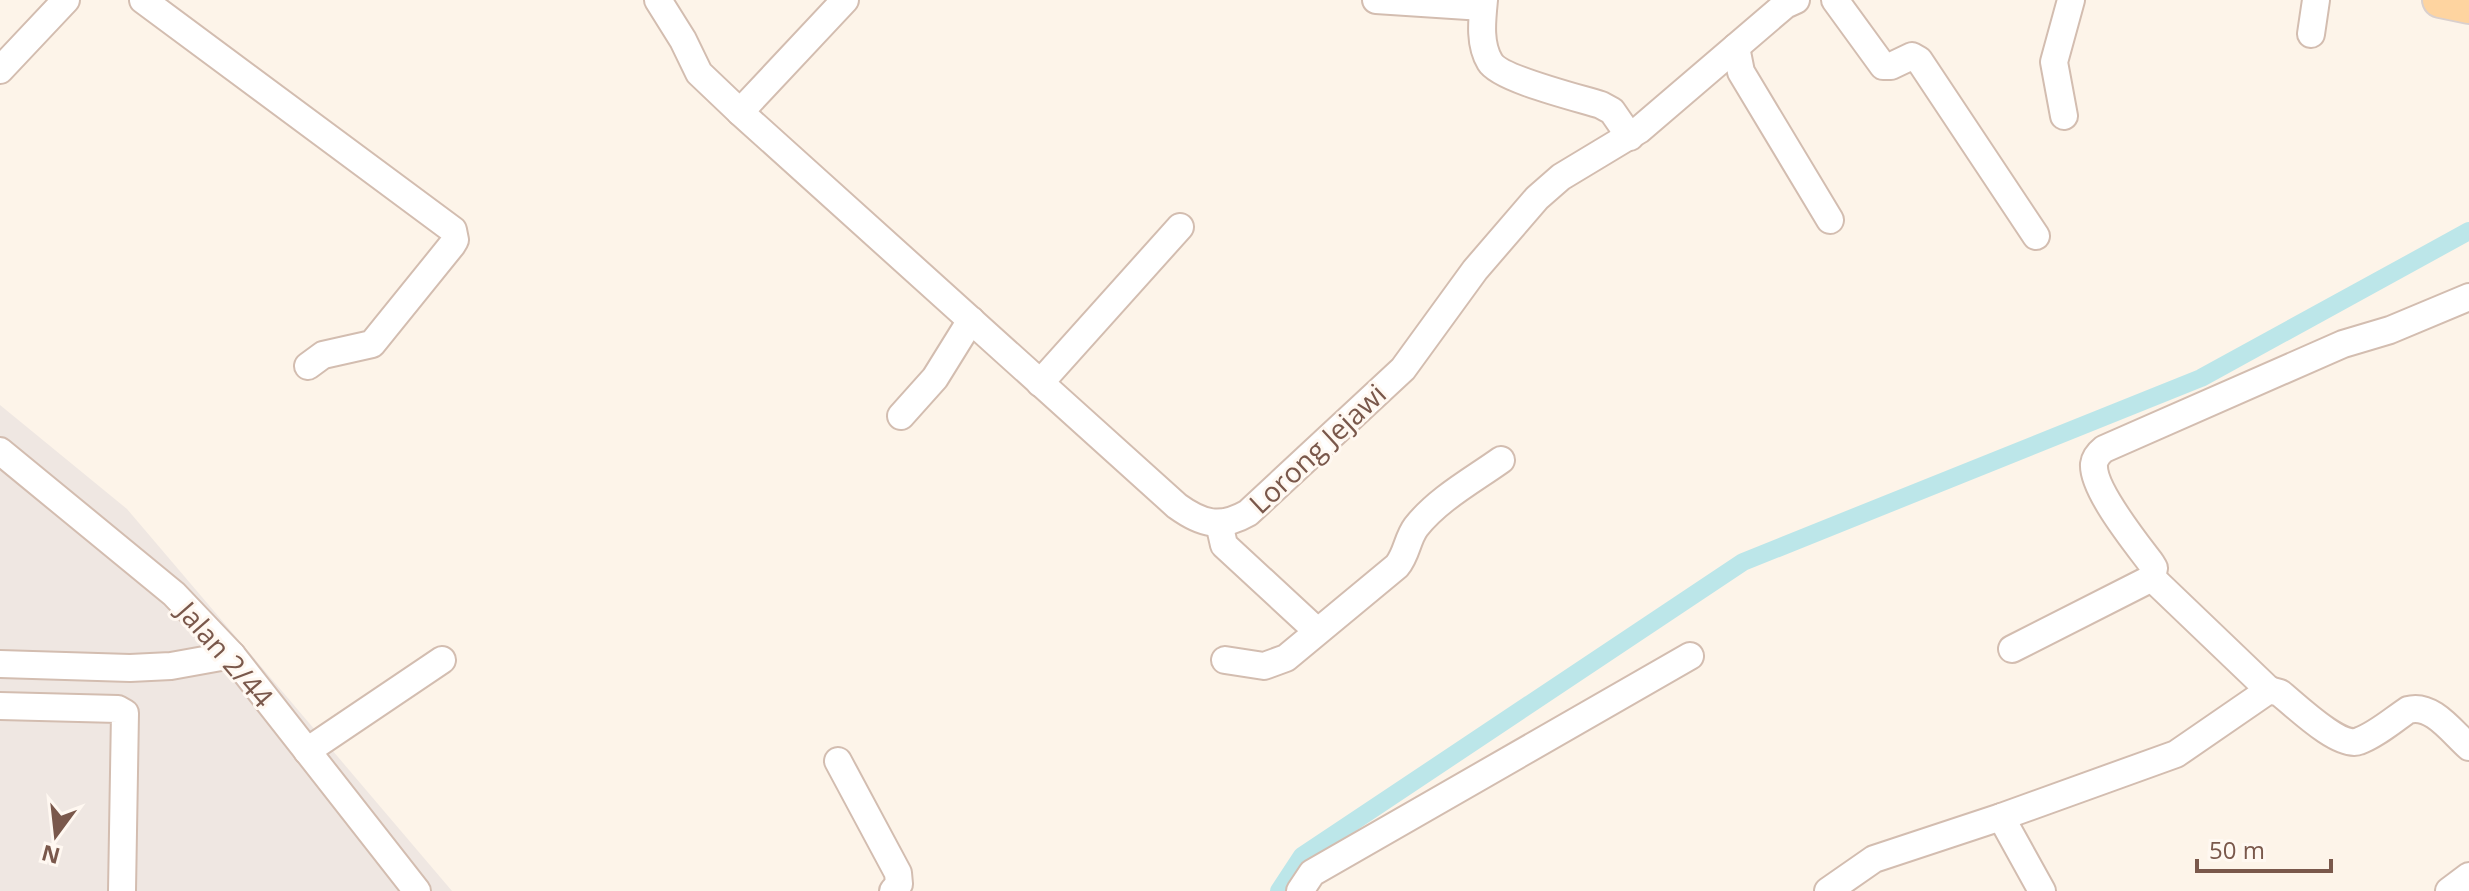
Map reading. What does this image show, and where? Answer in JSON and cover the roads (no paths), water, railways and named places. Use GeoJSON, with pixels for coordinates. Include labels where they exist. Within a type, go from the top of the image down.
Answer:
{"type":"FeatureCollection","features":[{"type":"Feature","properties":{"kind":"main road"},"geometry":{"type":"LineString","coordinates":[[2440,0],[2469,6]]}},
{"type":"Feature","properties":{"kind":"street"},"geometry":{"type":"LineString","coordinates":[[0,70],[66,0]]}},
{"type":"Feature","properties":{"kind":"street"},"geometry":{"type":"LineString","coordinates":[[143,0],[453,230],[455,240],[452,245],[372,344],[323,355],[308,366]]}},
{"type":"Feature","properties":{"kind":"street","name":"Lorong Jejawi"},"geometry":{"type":"LineString","coordinates":[[658,0],[699,73],[740,112],[1177,506],[1190,516],[1219,523],[1233,522],[1248,513],[1403,369],[1475,270],[1537,198],[1561,177],[1630,137],[1785,5],[1796,0]]}},
{"type":"Feature","properties":{"kind":"street"},"geometry":{"type":"LineString","coordinates":[[740,112],[845,0]]}},
{"type":"Feature","properties":{"kind":"street"},"geometry":{"type":"LineString","coordinates":[[1376,0],[1484,4],[1481,31],[1490,63],[1519,81],[1601,105],[1612,111],[1630,137]]}},
{"type":"Feature","properties":{"kind":"street"},"geometry":{"type":"LineString","coordinates":[[1835,0],[1883,66],[1891,66],[1912,56],[1919,60],[2036,236]]}},
{"type":"Feature","properties":{"kind":"street"},"geometry":{"type":"LineString","coordinates":[[2064,116],[2054,62],[2071,0]]}},
{"type":"Feature","properties":{"kind":"street"},"geometry":{"type":"LineString","coordinates":[[2311,34],[2316,0]]}},
{"type":"Feature","properties":{"kind":"street"},"geometry":{"type":"LineString","coordinates":[[1736,47],[1741,72],[1830,220]]}},
{"type":"Feature","properties":{"kind":"street"},"geometry":{"type":"LineString","coordinates":[[1040,383],[1180,227]]}},
{"type":"Feature","properties":{"kind":"street"},"geometry":{"type":"LineString","coordinates":[[2152,578],[2154,568],[2116,517],[2098,480],[2093,467],[2096,456],[2104,449],[2343,344],[2390,330],[2469,297]]}},
{"type":"Feature","properties":{"kind":"street"},"geometry":{"type":"LineString","coordinates":[[901,416],[935,378],[971,320]]}},
{"type":"Feature","properties":{"kind":"street","name":"Jalan 2/44"},"geometry":{"type":"LineString","coordinates":[[0,451],[174,594],[232,655],[417,891]]}},
{"type":"Feature","properties":{"kind":"street"},"geometry":{"type":"LineString","coordinates":[[1225,660],[1250,665],[1275,663],[1286,658],[1397,566],[1406,554],[1416,528],[1436,507],[1501,460]]}},
{"type":"Feature","properties":{"kind":"street"},"geometry":{"type":"LineString","coordinates":[[1219,523],[1224,545],[1317,631]]}},
{"type":"Feature","properties":{"kind":"street"},"geometry":{"type":"LineString","coordinates":[[2012,649],[2152,578]]}},
{"type":"Feature","properties":{"kind":"street"},"geometry":{"type":"LineString","coordinates":[[2152,578],[2269,690],[2280,693],[2336,737],[2347,742],[2361,740],[2416,708],[2429,711],[2469,747]]}},
{"type":"Feature","properties":{"kind":"street"},"geometry":{"type":"LineString","coordinates":[[0,664],[130,668],[171,666],[232,655]]}},
{"type":"Feature","properties":{"kind":"street"},"geometry":{"type":"LineString","coordinates":[[1300,891],[1312,873],[1690,656]]}},
{"type":"Feature","properties":{"kind":"street"},"geometry":{"type":"LineString","coordinates":[[307,751],[442,660]]}},
{"type":"Feature","properties":{"kind":"street"},"geometry":{"type":"LineString","coordinates":[[1828,891],[1874,859],[2176,754],[2269,690]]}},
{"type":"Feature","properties":{"kind":"street"},"geometry":{"type":"LineString","coordinates":[[0,706],[118,709],[125,713],[122,891]]}},
{"type":"Feature","properties":{"kind":"street"},"geometry":{"type":"LineString","coordinates":[[838,761],[898,873],[899,884],[893,891]]}},
{"type":"Feature","properties":{"kind":"street"},"geometry":{"type":"LineString","coordinates":[[2001,817],[2042,891]]}},
{"type":"Feature","properties":{"kind":"street"},"geometry":{"type":"LineString","coordinates":[[2449,891],[2469,876]]}},
{"type":"Feature","properties":{"kind":"waterway"},"geometry":{"type":"LineString","coordinates":[[1279,891],[1302,856],[1743,562],[2201,378],[2469,231]]}}]}
